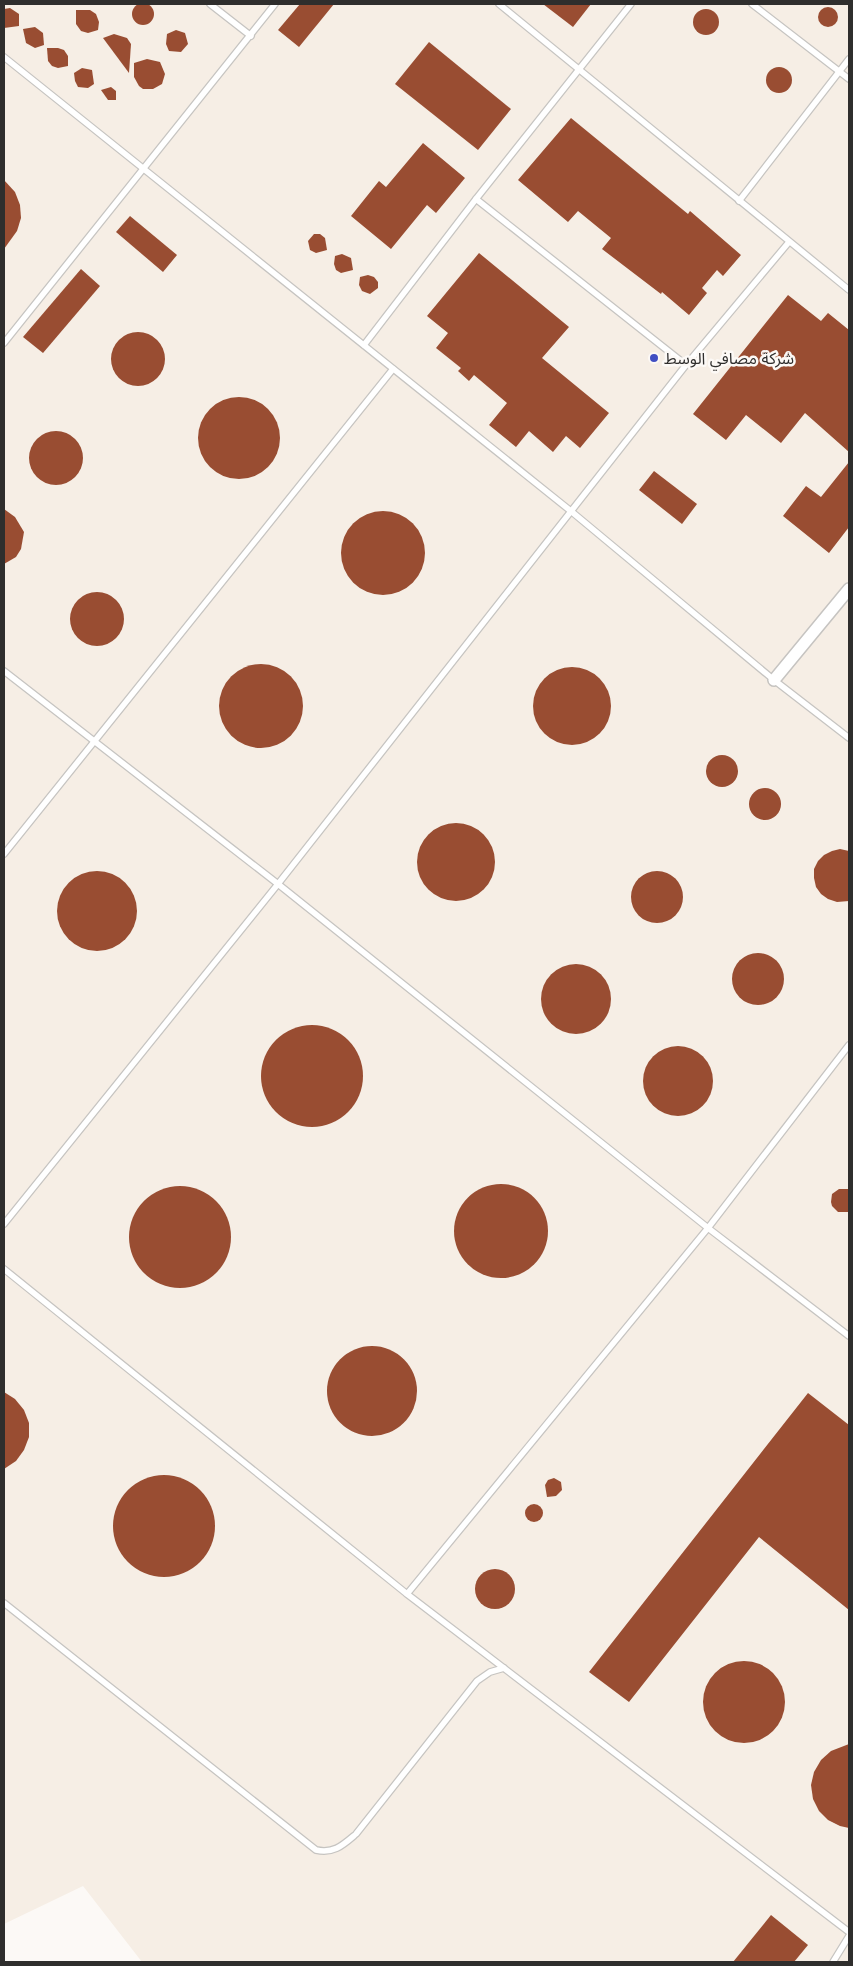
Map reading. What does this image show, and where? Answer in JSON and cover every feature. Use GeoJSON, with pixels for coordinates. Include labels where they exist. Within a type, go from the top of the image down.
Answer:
{"type":"FeatureCollection","features":[{"type":"Feature","properties":{"kind":"street"},"geometry":{"type":"LineString","coordinates":[[774,680],[849,589]]}},
{"type":"Feature","properties":{"kind":"lane"},"geometry":{"type":"LineString","coordinates":[[210,4],[251,36]]}},
{"type":"Feature","properties":{"kind":"lane"},"geometry":{"type":"LineString","coordinates":[[4,343],[275,4]]}},
{"type":"Feature","properties":{"kind":"lane"},"geometry":{"type":"LineString","coordinates":[[499,4],[849,290]]}},
{"type":"Feature","properties":{"kind":"lane"},"geometry":{"type":"LineString","coordinates":[[364,345],[476,199],[631,4]]}},
{"type":"Feature","properties":{"kind":"lane"},"geometry":{"type":"LineString","coordinates":[[752,4],[849,79]]}},
{"type":"Feature","properties":{"kind":"lane"},"geometry":{"type":"LineString","coordinates":[[4,57],[572,512],[774,680],[849,738]]}},
{"type":"Feature","properties":{"kind":"lane"},"geometry":{"type":"LineString","coordinates":[[739,200],[849,59]]}},
{"type":"Feature","properties":{"kind":"lane"},"geometry":{"type":"LineString","coordinates":[[476,199],[686,365]]}},
{"type":"Feature","properties":{"kind":"lane"},"geometry":{"type":"LineString","coordinates":[[4,1224],[278,884],[686,365],[789,242]]}},
{"type":"Feature","properties":{"kind":"lane"},"geometry":{"type":"LineString","coordinates":[[4,854],[393,369]]}},
{"type":"Feature","properties":{"kind":"lane"},"geometry":{"type":"LineString","coordinates":[[4,671],[278,884],[708,1228],[849,1336]]}},
{"type":"Feature","properties":{"kind":"lane"},"geometry":{"type":"LineString","coordinates":[[407,1594],[708,1228],[849,1045]]}},
{"type":"Feature","properties":{"kind":"lane"},"geometry":{"type":"LineString","coordinates":[[4,1269],[407,1594],[849,1932]]}},
{"type":"Feature","properties":{"kind":"lane"},"geometry":{"type":"LineString","coordinates":[[4,1602],[316,1850],[326,1852],[339,1848],[356,1834],[477,1680],[490,1672],[504,1668]]}},
{"type":"Feature","properties":{"kind":"lane"},"geometry":{"type":"LineString","coordinates":[[833,1962],[849,1936]]}},
{"type":"Feature","properties":{"kind":"shaded area"},"geometry":{"type":"Polygon","coordinates":[[[4,4],[849,4],[849,1962],[142,1962],[83,1886],[4,1924],[4,4]]]}},
{"type":"Feature","properties":{"kind":"building"},"geometry":{"type":"Polygon","coordinates":[[[143,3],[151,6],[154,14],[151,22],[143,25],[135,22],[132,14],[135,6],[143,3]]]}},
{"type":"Feature","properties":{"kind":"building"},"geometry":{"type":"Polygon","coordinates":[[[300,4],[334,4],[299,47],[278,30],[300,4]]]}},
{"type":"Feature","properties":{"kind":"building"},"geometry":{"type":"Polygon","coordinates":[[[543,4],[591,4],[573,27],[543,4]]]}},
{"type":"Feature","properties":{"kind":"building"},"geometry":{"type":"Polygon","coordinates":[[[828,7],[835,10],[838,17],[835,24],[828,27],[821,24],[818,17],[821,10],[828,7]]]}},
{"type":"Feature","properties":{"kind":"building"},"geometry":{"type":"Polygon","coordinates":[[[10,8],[19,14],[19,26],[4,28],[4,9],[10,8]]]}},
{"type":"Feature","properties":{"kind":"building"},"geometry":{"type":"Polygon","coordinates":[[[706,9],[715,13],[719,22],[715,31],[706,35],[697,31],[693,22],[697,13],[706,9]]]}},
{"type":"Feature","properties":{"kind":"building"},"geometry":{"type":"Polygon","coordinates":[[[76,10],[90,10],[96,14],[99,22],[98,30],[88,33],[81,31],[76,24],[76,10]]]}},
{"type":"Feature","properties":{"kind":"building"},"geometry":{"type":"Polygon","coordinates":[[[35,27],[43,33],[44,45],[35,48],[26,43],[23,29],[35,27]]]}},
{"type":"Feature","properties":{"kind":"building"},"geometry":{"type":"Polygon","coordinates":[[[176,30],[185,33],[188,44],[181,52],[169,51],[166,44],[167,34],[176,30]]]}},
{"type":"Feature","properties":{"kind":"building"},"geometry":{"type":"Polygon","coordinates":[[[114,34],[127,38],[131,44],[129,73],[103,38],[114,34]]]}},
{"type":"Feature","properties":{"kind":"building"},"geometry":{"type":"Polygon","coordinates":[[[429,42],[511,109],[478,150],[395,84],[429,42]]]}},
{"type":"Feature","properties":{"kind":"building"},"geometry":{"type":"Polygon","coordinates":[[[47,48],[64,50],[68,56],[68,66],[58,68],[52,66],[48,61],[47,48]]]}},
{"type":"Feature","properties":{"kind":"building"},"geometry":{"type":"Polygon","coordinates":[[[147,59],[160,62],[165,74],[162,84],[153,89],[143,89],[134,77],[134,63],[147,59]]]}},
{"type":"Feature","properties":{"kind":"building"},"geometry":{"type":"Polygon","coordinates":[[[779,67],[788,71],[792,80],[788,89],[779,93],[770,89],[766,80],[770,71],[779,67]]]}},
{"type":"Feature","properties":{"kind":"building"},"geometry":{"type":"Polygon","coordinates":[[[82,68],[92,70],[94,84],[88,88],[78,87],[75,81],[74,73],[82,68]]]}},
{"type":"Feature","properties":{"kind":"building"},"geometry":{"type":"Polygon","coordinates":[[[111,87],[116,91],[116,100],[108,100],[101,90],[111,87]]]}},
{"type":"Feature","properties":{"kind":"building"},"geometry":{"type":"Polygon","coordinates":[[[571,118],[688,214],[690,211],[741,255],[723,276],[717,270],[702,288],[707,293],[689,315],[662,292],[661,294],[602,249],[611,238],[578,211],[568,222],[518,180],[571,118]]]}},
{"type":"Feature","properties":{"kind":"building"},"geometry":{"type":"Polygon","coordinates":[[[423,143],[465,178],[436,213],[427,205],[391,249],[351,216],[379,181],[386,187],[423,143]]]}},
{"type":"Feature","properties":{"kind":"building"},"geometry":{"type":"Polygon","coordinates":[[[4,180],[15,192],[20,205],[21,218],[17,231],[4,249],[4,180]]]}},
{"type":"Feature","properties":{"kind":"building"},"geometry":{"type":"Polygon","coordinates":[[[130,216],[177,255],[163,272],[116,232],[130,216]]]}},
{"type":"Feature","properties":{"kind":"building"},"geometry":{"type":"Polygon","coordinates":[[[314,234],[320,234],[325,238],[327,250],[316,253],[310,250],[308,241],[314,234]]]}},
{"type":"Feature","properties":{"kind":"building"},"geometry":{"type":"Polygon","coordinates":[[[479,253],[569,327],[542,358],[609,413],[580,448],[566,436],[553,452],[529,431],[516,447],[489,425],[507,403],[474,375],[469,381],[458,371],[461,368],[436,348],[448,333],[427,316],[479,253]]]}},
{"type":"Feature","properties":{"kind":"building"},"geometry":{"type":"Polygon","coordinates":[[[342,254],[351,258],[353,270],[341,273],[336,270],[334,264],[335,256],[342,254]]]}},
{"type":"Feature","properties":{"kind":"building"},"geometry":{"type":"Polygon","coordinates":[[[81,269],[100,286],[43,353],[23,337],[81,269]]]}},
{"type":"Feature","properties":{"kind":"building"},"geometry":{"type":"Polygon","coordinates":[[[368,275],[374,277],[378,282],[378,288],[370,294],[362,291],[359,285],[360,277],[368,275]]]}},
{"type":"Feature","properties":{"kind":"building"},"geometry":{"type":"Polygon","coordinates":[[[788,295],[821,321],[828,313],[849,330],[849,452],[805,413],[781,443],[746,415],[726,440],[693,414],[788,295]]]}},
{"type":"Feature","properties":{"kind":"building"},"geometry":{"type":"Polygon","coordinates":[[[138,332],[148,334],[157,340],[163,349],[165,359],[163,369],[157,378],[148,384],[138,386],[128,384],[119,378],[113,369],[111,359],[113,349],[119,340],[128,334],[138,332]]]}},
{"type":"Feature","properties":{"kind":"building"},"geometry":{"type":"Polygon","coordinates":[[[231,397],[247,397],[262,404],[273,415],[280,430],[277,454],[268,467],[247,479],[231,479],[216,472],[205,461],[198,446],[198,430],[205,415],[216,404],[231,397]]]}},
{"type":"Feature","properties":{"kind":"building"},"geometry":{"type":"Polygon","coordinates":[[[56,431],[66,433],[75,439],[81,448],[83,458],[81,468],[75,477],[66,483],[56,485],[46,483],[37,477],[31,468],[29,458],[31,448],[37,439],[46,433],[56,431]]]}},
{"type":"Feature","properties":{"kind":"building"},"geometry":{"type":"Polygon","coordinates":[[[849,462],[849,527],[829,553],[783,516],[806,486],[821,497],[849,462]]]}},
{"type":"Feature","properties":{"kind":"building"},"geometry":{"type":"Polygon","coordinates":[[[654,471],[697,504],[682,524],[639,490],[654,471]]]}},
{"type":"Feature","properties":{"kind":"building"},"geometry":{"type":"Polygon","coordinates":[[[4,509],[15,517],[24,532],[21,549],[16,557],[4,564],[4,509]]]}},
{"type":"Feature","properties":{"kind":"building"},"geometry":{"type":"Polygon","coordinates":[[[383,511],[406,518],[418,530],[425,553],[418,576],[406,588],[383,595],[360,588],[348,576],[341,553],[348,530],[360,518],[383,511]]]}},
{"type":"Feature","properties":{"kind":"building"},"geometry":{"type":"Polygon","coordinates":[[[97,592],[107,594],[116,600],[122,609],[124,619],[122,629],[116,638],[107,644],[97,646],[87,644],[78,638],[72,629],[70,619],[72,609],[78,600],[87,594],[97,592]]]}},
{"type":"Feature","properties":{"kind":"building"},"geometry":{"type":"Polygon","coordinates":[[[261,664],[284,671],[296,683],[303,706],[296,729],[284,741],[261,748],[238,741],[226,729],[219,706],[226,683],[238,671],[261,664]]]}},
{"type":"Feature","properties":{"kind":"building"},"geometry":{"type":"Polygon","coordinates":[[[572,667],[587,670],[604,684],[608,691],[611,706],[608,721],[594,738],[587,742],[572,745],[557,742],[540,728],[536,721],[533,706],[536,691],[550,674],[557,670],[572,667]]]}},
{"type":"Feature","properties":{"kind":"building"},"geometry":{"type":"Polygon","coordinates":[[[722,755],[728,756],[733,760],[737,765],[737,777],[733,782],[728,786],[722,787],[716,786],[711,782],[707,777],[706,771],[707,765],[711,760],[716,756],[722,755]]]}},
{"type":"Feature","properties":{"kind":"building"},"geometry":{"type":"Polygon","coordinates":[[[765,788],[777,792],[781,804],[777,816],[765,820],[753,816],[749,804],[753,792],[765,788]]]}},
{"type":"Feature","properties":{"kind":"building"},"geometry":{"type":"Polygon","coordinates":[[[456,823],[471,826],[488,840],[492,847],[495,862],[492,877],[478,894],[471,898],[456,901],[441,898],[424,884],[420,877],[417,862],[420,847],[434,830],[441,826],[456,823]]]}},
{"type":"Feature","properties":{"kind":"building"},"geometry":{"type":"Polygon","coordinates":[[[840,849],[849,851],[849,901],[837,902],[821,894],[816,887],[814,869],[824,855],[840,849]]]}},
{"type":"Feature","properties":{"kind":"building"},"geometry":{"type":"Polygon","coordinates":[[[97,871],[112,874],[125,883],[134,896],[137,911],[134,926],[125,939],[112,948],[97,951],[82,948],[69,939],[60,926],[57,911],[60,896],[69,883],[82,874],[97,871]]]}},
{"type":"Feature","properties":{"kind":"building"},"geometry":{"type":"Polygon","coordinates":[[[652,871],[662,871],[676,878],[683,892],[683,902],[676,916],[662,923],[652,923],[642,919],[635,912],[631,902],[631,892],[635,882],[642,875],[652,871]]]}},
{"type":"Feature","properties":{"kind":"building"},"geometry":{"type":"Polygon","coordinates":[[[753,953],[763,953],[777,960],[784,974],[784,984],[777,998],[763,1005],[753,1005],[743,1001],[736,994],[732,984],[732,974],[736,964],[743,957],[753,953]]]}},
{"type":"Feature","properties":{"kind":"building"},"geometry":{"type":"Polygon","coordinates":[[[576,964],[589,967],[601,974],[608,986],[611,999],[608,1012],[601,1024],[589,1031],[576,1034],[563,1031],[551,1024],[544,1012],[541,999],[544,986],[551,974],[563,967],[576,964]]]}},
{"type":"Feature","properties":{"kind":"building"},"geometry":{"type":"Polygon","coordinates":[[[312,1025],[331,1029],[348,1040],[359,1057],[363,1076],[359,1095],[348,1112],[331,1123],[312,1127],[293,1123],[276,1112],[265,1095],[261,1076],[265,1057],[276,1040],[293,1029],[312,1025]]]}},
{"type":"Feature","properties":{"kind":"building"},"geometry":{"type":"Polygon","coordinates":[[[678,1046],[691,1049],[703,1056],[710,1068],[713,1081],[710,1094],[703,1106],[691,1113],[678,1116],[665,1113],[653,1106],[646,1094],[643,1081],[646,1068],[653,1056],[665,1049],[678,1046]]]}},
{"type":"Feature","properties":{"kind":"building"},"geometry":{"type":"Polygon","coordinates":[[[501,1184],[519,1188],[534,1198],[544,1213],[548,1231],[544,1249],[534,1264],[519,1274],[501,1278],[483,1274],[468,1264],[458,1249],[454,1231],[458,1213],[468,1198],[483,1188],[501,1184]]]}},
{"type":"Feature","properties":{"kind":"building"},"geometry":{"type":"Polygon","coordinates":[[[180,1186],[199,1190],[216,1201],[227,1218],[231,1237],[227,1256],[216,1273],[199,1284],[180,1288],[161,1284],[144,1273],[133,1256],[129,1237],[133,1218],[144,1201],[161,1190],[180,1186]]]}},
{"type":"Feature","properties":{"kind":"building"},"geometry":{"type":"Polygon","coordinates":[[[839,1189],[849,1189],[849,1212],[838,1212],[832,1206],[832,1194],[839,1189]]]}},
{"type":"Feature","properties":{"kind":"building"},"geometry":{"type":"Polygon","coordinates":[[[372,1346],[389,1349],[404,1359],[414,1374],[417,1391],[414,1408],[404,1423],[389,1433],[372,1436],[355,1433],[340,1423],[330,1408],[327,1391],[330,1374],[340,1359],[355,1349],[372,1346]]]}},
{"type":"Feature","properties":{"kind":"building"},"geometry":{"type":"Polygon","coordinates":[[[4,1392],[15,1399],[24,1410],[29,1423],[29,1437],[24,1450],[16,1461],[4,1469],[4,1392]]]}},
{"type":"Feature","properties":{"kind":"building"},"geometry":{"type":"Polygon","coordinates":[[[808,1393],[849,1425],[849,1610],[759,1537],[629,1702],[589,1672],[808,1393]]]}},
{"type":"Feature","properties":{"kind":"building"},"geometry":{"type":"Polygon","coordinates":[[[164,1475],[183,1479],[200,1490],[211,1507],[215,1526],[211,1545],[200,1562],[183,1573],[164,1577],[145,1573],[128,1562],[117,1545],[113,1526],[117,1507],[128,1490],[145,1479],[164,1475]]]}},
{"type":"Feature","properties":{"kind":"building"},"geometry":{"type":"Polygon","coordinates":[[[554,1478],[561,1482],[562,1490],[556,1496],[547,1497],[545,1485],[548,1480],[554,1478]]]}},
{"type":"Feature","properties":{"kind":"building"},"geometry":{"type":"Polygon","coordinates":[[[534,1504],[540,1507],[543,1513],[540,1519],[534,1522],[528,1519],[525,1513],[528,1507],[534,1504]]]}},
{"type":"Feature","properties":{"kind":"building"},"geometry":{"type":"Polygon","coordinates":[[[499,1569],[506,1572],[512,1578],[515,1589],[514,1597],[506,1606],[499,1609],[491,1609],[484,1606],[476,1597],[475,1585],[478,1578],[487,1570],[499,1569]]]}},
{"type":"Feature","properties":{"kind":"building"},"geometry":{"type":"Polygon","coordinates":[[[744,1661],[760,1664],[773,1673],[782,1686],[785,1702],[782,1718],[773,1731],[760,1740],[744,1743],[728,1740],[715,1731],[706,1718],[703,1702],[706,1686],[715,1673],[728,1664],[744,1661]]]}},
{"type":"Feature","properties":{"kind":"building"},"geometry":{"type":"Polygon","coordinates":[[[849,1744],[849,1828],[828,1820],[819,1811],[813,1799],[811,1785],[814,1772],[821,1760],[831,1751],[849,1744]]]}},
{"type":"Feature","properties":{"kind":"building"},"geometry":{"type":"Polygon","coordinates":[[[771,1915],[808,1945],[794,1962],[733,1962],[771,1915]]]}},
{"type":"Feature","properties":{"kind":"place","name":"شركة مصافي الوسط"},"geometry":{"type":"Point","coordinates":[654,358]}}]}
